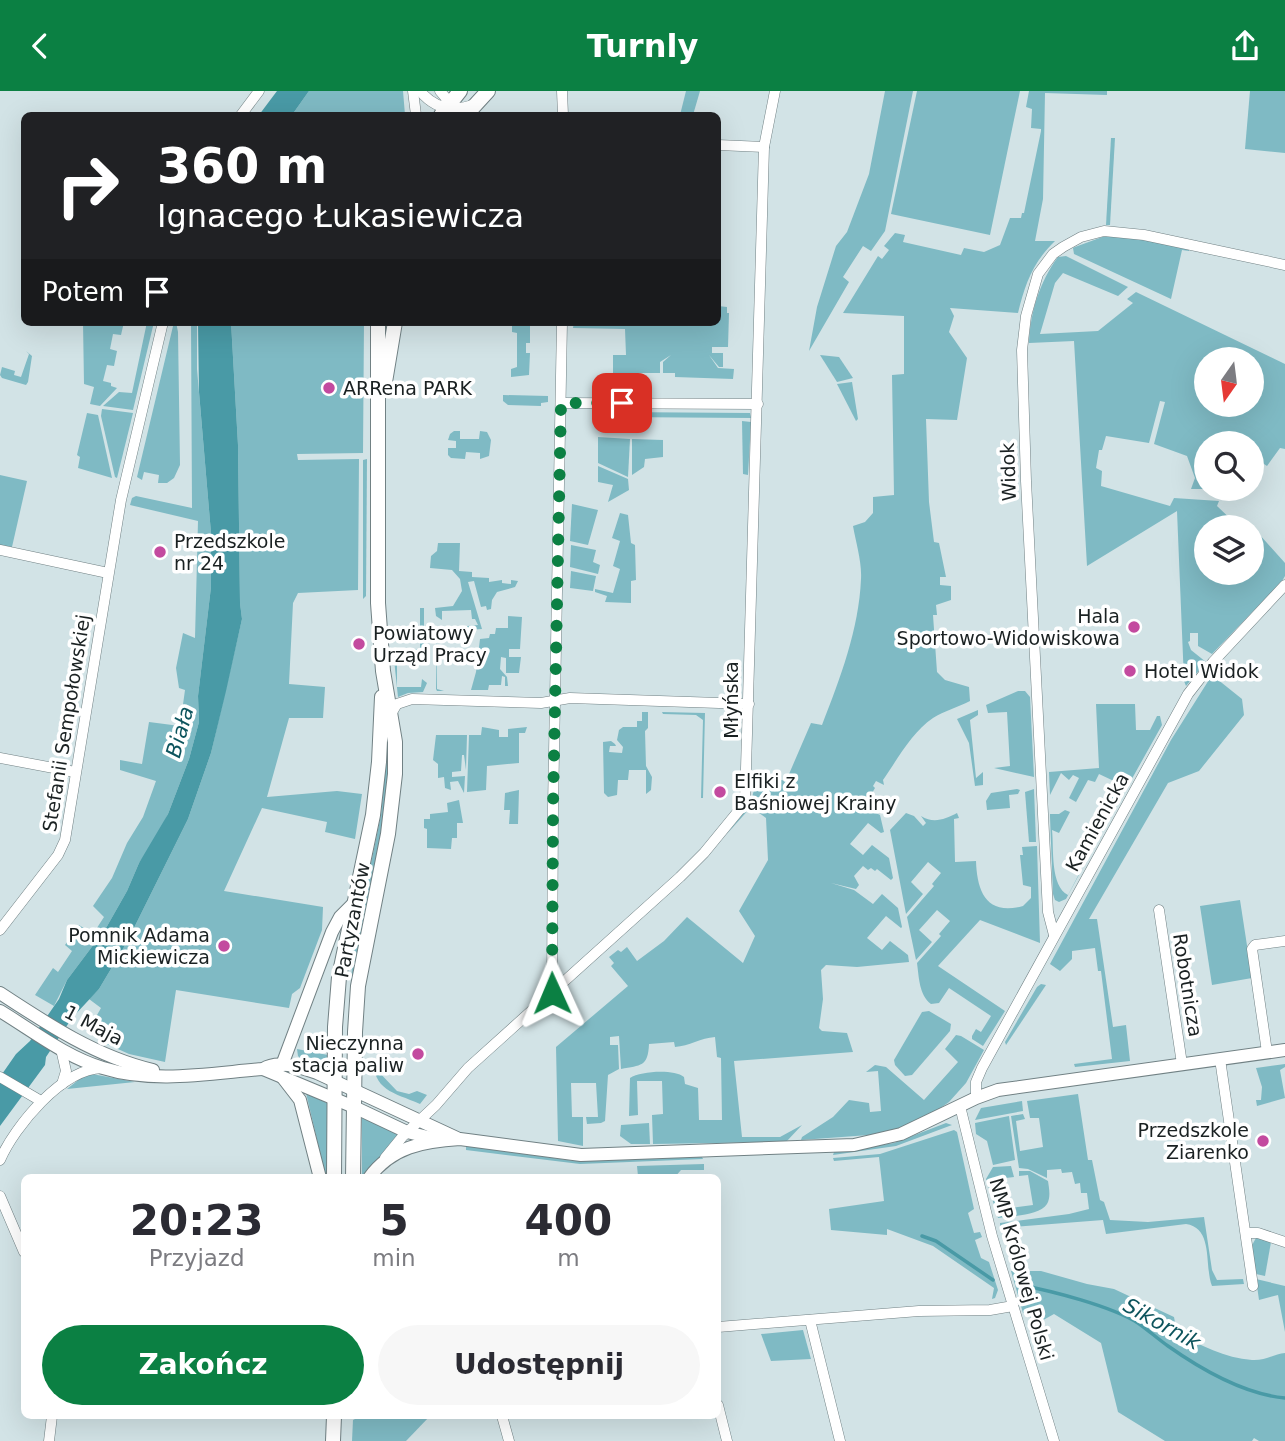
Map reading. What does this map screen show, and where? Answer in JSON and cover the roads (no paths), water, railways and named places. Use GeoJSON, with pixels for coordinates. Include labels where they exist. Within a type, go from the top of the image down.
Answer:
{"type":"FeatureCollection","features":[{"type":"Feature","properties":{"kind":"main road"},"geometry":{"type":"LineString","coordinates":[[446,112],[460,91]]}},
{"type":"Feature","properties":{"kind":"main road"},"geometry":{"type":"LineString","coordinates":[[470,110],[488,91]]}},
{"type":"Feature","properties":{"kind":"main road","name":"Partyzantów"},"geometry":{"type":"LineString","coordinates":[[353,1174],[356,1021],[361,970],[394,798],[395,742],[383,671],[378,603],[378,326]]}},
{"type":"Feature","properties":{"kind":"main road","name":"Partyzantów"},"geometry":{"type":"LineString","coordinates":[[379,410],[394,326]]}},
{"type":"Feature","properties":{"kind":"main road","name":"Partyzantów"},"geometry":{"type":"LineString","coordinates":[[334,1174],[335,1027],[339,977],[377,790],[383,671]]}},
{"type":"Feature","properties":{"kind":"main road"},"geometry":{"type":"LineString","coordinates":[[333,1441],[334,1419]]}},
{"type":"Feature","properties":{"kind":"street"},"geometry":{"type":"LineString","coordinates":[[243,112],[258,91]]}},
{"type":"Feature","properties":{"kind":"street"},"geometry":{"type":"LineString","coordinates":[[413,91],[416,112]]}},
{"type":"Feature","properties":{"kind":"street"},"geometry":{"type":"LineString","coordinates":[[420,91],[444,112]]}},
{"type":"Feature","properties":{"kind":"street"},"geometry":{"type":"LineString","coordinates":[[440,91],[446,99],[445,112]]}},
{"type":"Feature","properties":{"kind":"street"},"geometry":{"type":"LineString","coordinates":[[562,91],[562,112]]}},
{"type":"Feature","properties":{"kind":"street","name":"Młyńska"},"geometry":{"type":"LineString","coordinates":[[384,1159],[468,1068],[680,877],[743,808],[747,794],[748,652],[758,404],[764,147],[775,91]]}},
{"type":"Feature","properties":{"kind":"street"},"geometry":{"type":"LineString","coordinates":[[448,112],[461,108],[470,110]]}},
{"type":"Feature","properties":{"kind":"street"},"geometry":{"type":"LineString","coordinates":[[721,145],[764,147]]}},
{"type":"Feature","properties":{"kind":"street","name":"Widok"},"geometry":{"type":"LineString","coordinates":[[1054,935],[1048,912],[1024,447],[1022,351],[1033,288],[1038,274],[1053,254],[1081,237],[1104,231],[1144,235],[1285,265]]}},
{"type":"Feature","properties":{"kind":"street","name":"Stefanii Sempołowskiej"},"geometry":{"type":"LineString","coordinates":[[0,930],[63,846],[121,500],[162,326]]}},
{"type":"Feature","properties":{"kind":"street"},"geometry":{"type":"LineString","coordinates":[[552,993],[562,326]]}},
{"type":"Feature","properties":{"kind":"street"},"geometry":{"type":"LineString","coordinates":[[561,403],[758,404]]}},
{"type":"Feature","properties":{"kind":"street"},"geometry":{"type":"LineString","coordinates":[[0,550],[108,573]]}},
{"type":"Feature","properties":{"kind":"street","name":"Kamienicka"},"geometry":{"type":"LineString","coordinates":[[976,1098],[976,1082],[982,1068],[1188,694],[1213,661],[1285,585]]}},
{"type":"Feature","properties":{"kind":"street"},"geometry":{"type":"LineString","coordinates":[[391,714],[397,704],[412,699],[541,703],[570,698],[749,704]]}},
{"type":"Feature","properties":{"kind":"street"},"geometry":{"type":"LineString","coordinates":[[0,758],[75,772]]}},
{"type":"Feature","properties":{"kind":"street","name":"Partyzantów"},"geometry":{"type":"LineString","coordinates":[[281,1070],[332,932],[340,918],[355,902]]}},
{"type":"Feature","properties":{"kind":"street","name":"Stefanii Sempołowskiej"},"geometry":{"type":"LineString","coordinates":[[0,922],[19,907]]}},
{"type":"Feature","properties":{"kind":"street","name":"Robotnicza"},"geometry":{"type":"LineString","coordinates":[[1159,910],[1182,1064]]}},
{"type":"Feature","properties":{"kind":"street"},"geometry":{"type":"LineString","coordinates":[[1267,1052],[1252,949],[1255,945],[1285,941]]}},
{"type":"Feature","properties":{"kind":"street","name":"1 Maja"},"geometry":{"type":"LineString","coordinates":[[0,993],[120,1061],[177,1075]]}},
{"type":"Feature","properties":{"kind":"street","name":"1 Maja"},"geometry":{"type":"LineString","coordinates":[[0,1011],[61,1049],[103,1068],[133,1074],[177,1075],[263,1069],[268,1066],[281,1070],[306,1069],[460,1139]]}},
{"type":"Feature","properties":{"kind":"street","name":"1 Maja"},"geometry":{"type":"LineString","coordinates":[[61,1049],[66,1071],[62,1084]]}},
{"type":"Feature","properties":{"kind":"street"},"geometry":{"type":"LineString","coordinates":[[372,1174],[384,1159],[406,1149],[443,1140],[460,1139],[581,1154],[842,1146],[894,1136],[976,1098],[1008,1088],[1285,1050]]}},
{"type":"Feature","properties":{"kind":"street"},"geometry":{"type":"LineString","coordinates":[[1220,1059],[1253,1286]]}},
{"type":"Feature","properties":{"kind":"street","name":"1 Maja"},"geometry":{"type":"LineString","coordinates":[[0,1160],[5,1149],[41,1101],[62,1084],[85,1071],[103,1068]]}},
{"type":"Feature","properties":{"kind":"street"},"geometry":{"type":"LineString","coordinates":[[281,1070],[407,1132],[443,1140]]}},
{"type":"Feature","properties":{"kind":"street"},"geometry":{"type":"LineString","coordinates":[[281,1070],[300,1100],[319,1174]]}},
{"type":"Feature","properties":{"kind":"street"},"geometry":{"type":"LineString","coordinates":[[0,1077],[41,1101]]}},
{"type":"Feature","properties":{"kind":"street","name":"NMP Królowej Polski"},"geometry":{"type":"LineString","coordinates":[[960,1106],[992,1236],[1054,1441]]}},
{"type":"Feature","properties":{"kind":"street"},"geometry":{"type":"LineString","coordinates":[[0,1196],[21,1245]]}},
{"type":"Feature","properties":{"kind":"street"},"geometry":{"type":"LineString","coordinates":[[1245,1233],[1258,1233],[1285,1242]]}},
{"type":"Feature","properties":{"kind":"street"},"geometry":{"type":"LineString","coordinates":[[721,1327],[919,1311],[990,1310],[1013,1306]]}},
{"type":"Feature","properties":{"kind":"street"},"geometry":{"type":"LineString","coordinates":[[810,1320],[840,1441]]}},
{"type":"Feature","properties":{"kind":"street"},"geometry":{"type":"LineString","coordinates":[[721,1417],[727,1441]]}},
{"type":"Feature","properties":{"kind":"street"},"geometry":{"type":"LineString","coordinates":[[49,1441],[52,1419]]}},
{"type":"Feature","properties":{"kind":"street"},"geometry":{"type":"LineString","coordinates":[[503,1419],[509,1441]]}},
{"type":"Feature","properties":{"kind":"waterway","name":"Sikornik"},"geometry":{"type":"LineString","coordinates":[[922,1236],[936,1241],[993,1280]]}},
{"type":"Feature","properties":{"kind":"waterway","name":"Sikornik"},"geometry":{"type":"LineString","coordinates":[[1020,1285],[1064,1295],[1113,1311],[1138,1323],[1209,1372],[1254,1392],[1285,1398]]}},
{"type":"Feature","properties":{"kind":"place","name":"ARRena PARK"},"geometry":{"type":"Point","coordinates":[329,388]}},
{"type":"Feature","properties":{"kind":"place","name":"Przedszkole nr 24"},"geometry":{"type":"Point","coordinates":[160,552]}},
{"type":"Feature","properties":{"kind":"place","name":"Hala Sportowo-Widowiskowa"},"geometry":{"type":"Point","coordinates":[1134,627]}},
{"type":"Feature","properties":{"kind":"place","name":"Powiatowy Urząd Pracy"},"geometry":{"type":"Point","coordinates":[359,644]}},
{"type":"Feature","properties":{"kind":"place","name":"Hotel Widok"},"geometry":{"type":"Point","coordinates":[1130,671]}},
{"type":"Feature","properties":{"kind":"place","name":"Elfiki z Baśniowej Krainy"},"geometry":{"type":"Point","coordinates":[720,792]}},
{"type":"Feature","properties":{"kind":"place","name":"Pomnik Adama Mickiewicza"},"geometry":{"type":"Point","coordinates":[224,946]}},
{"type":"Feature","properties":{"kind":"place","name":"Nieczynna stacja paliw"},"geometry":{"type":"Point","coordinates":[418,1054]}},
{"type":"Feature","properties":{"kind":"place","name":"Przedszkole Ziarenko"},"geometry":{"type":"Point","coordinates":[1263,1141]}},
{"type":"Feature","properties":{"kind":"water label","name":"Biała"},"geometry":{"type":"Point","coordinates":[180,732]}}]}
